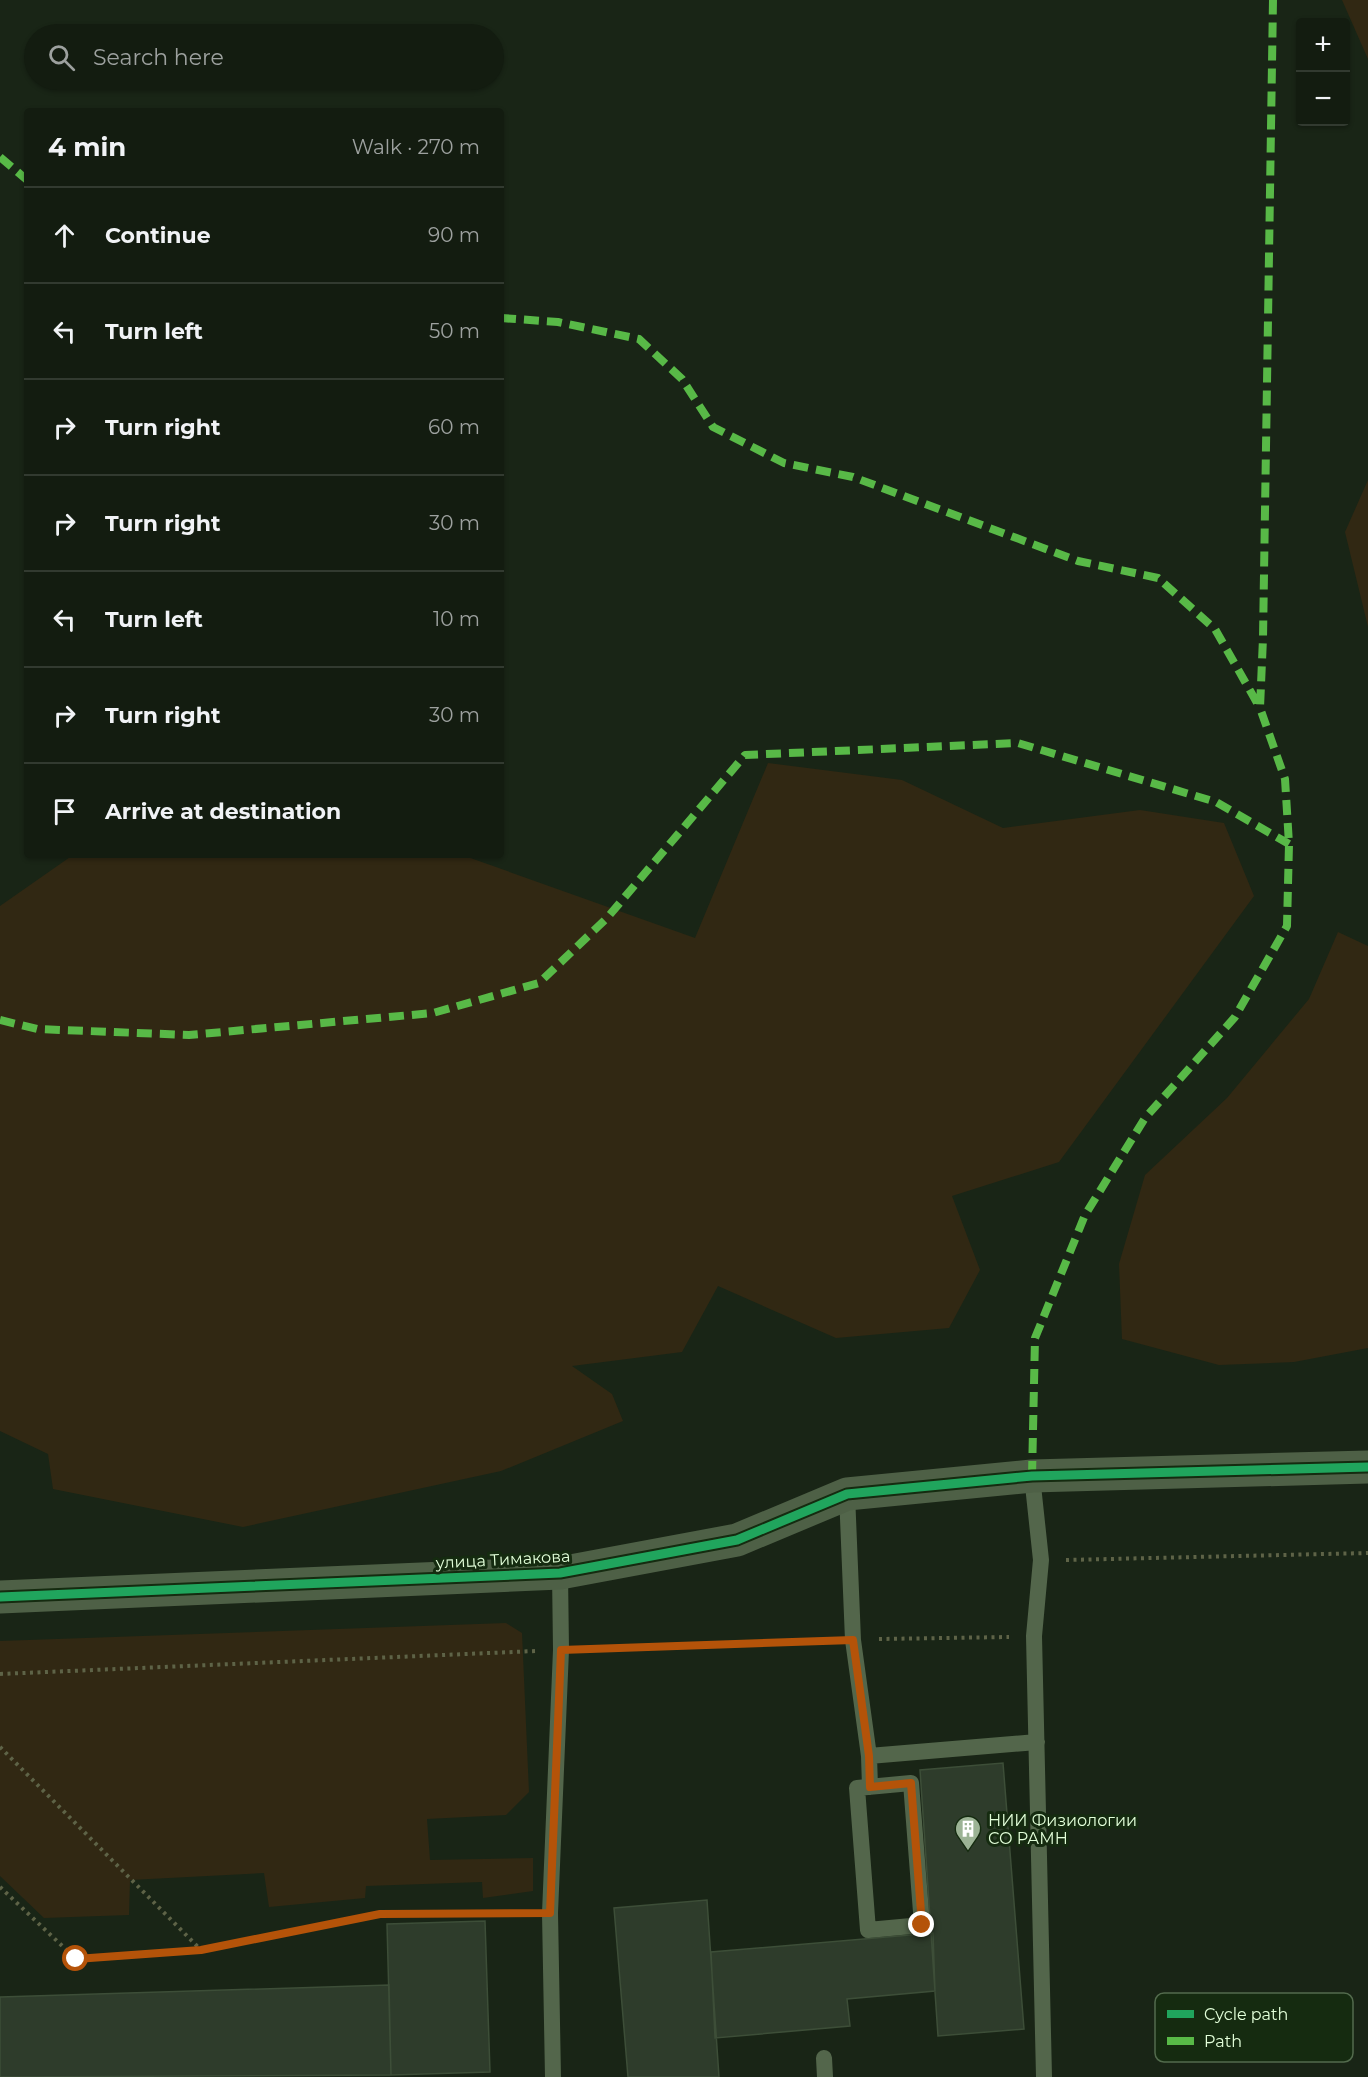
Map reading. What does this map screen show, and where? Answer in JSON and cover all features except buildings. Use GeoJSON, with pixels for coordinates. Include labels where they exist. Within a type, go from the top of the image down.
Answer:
{"type":"FeatureCollection","features":[{"type":"Feature","properties":{"kind":"street","name":"улица Тимакова"},"geometry":{"type":"LineString","coordinates":[[0,1597],[560,1573],[737,1540],[847,1494],[1032,1476],[1368,1467]]}},
{"type":"Feature","properties":{"kind":"lane"},"geometry":{"type":"LineString","coordinates":[[1032,1476],[1041,1560],[1034,1636],[1044,2077]]}},
{"type":"Feature","properties":{"kind":"lane"},"geometry":{"type":"LineString","coordinates":[[847,1494],[853,1640],[869,1756],[870,1787]]}},
{"type":"Feature","properties":{"kind":"lane"},"geometry":{"type":"LineString","coordinates":[[554,2077],[550,1913],[561,1650],[560,1573]]}},
{"type":"Feature","properties":{"kind":"lane"},"geometry":{"type":"LineString","coordinates":[[869,1756],[1037,1742]]}},
{"type":"Feature","properties":{"kind":"lane"},"geometry":{"type":"LineString","coordinates":[[911,1783],[922,1925],[868,1930],[857,1788],[870,1787],[911,1783]]}},
{"type":"Feature","properties":{"kind":"lane"},"geometry":{"type":"LineString","coordinates":[[824,2058],[825,2077]]}},
{"type":"Feature","properties":{"kind":"path"},"geometry":{"type":"LineString","coordinates":[[1041,1560],[1368,1553]]}},
{"type":"Feature","properties":{"kind":"path"},"geometry":{"type":"LineString","coordinates":[[0,1674],[561,1650],[1034,1636]]}},
{"type":"Feature","properties":{"kind":"path"},"geometry":{"type":"LineString","coordinates":[[0,1748],[201,1950]]}},
{"type":"Feature","properties":{"kind":"path"},"geometry":{"type":"LineString","coordinates":[[0,1887],[76,1959],[201,1950],[380,1914],[550,1913]]}},
{"type":"Feature","properties":{"kind":"shaded area"},"geometry":{"type":"Polygon","coordinates":[[[1342,0],[1368,0],[1368,59],[1350,18],[1342,0]]]}},
{"type":"Feature","properties":{"kind":"shaded area"},"geometry":{"type":"Polygon","coordinates":[[[1368,480],[1368,627],[1345,532],[1368,480]]]}},
{"type":"Feature","properties":{"kind":"shaded area"},"geometry":{"type":"Polygon","coordinates":[[[768,763],[902,780],[1003,828],[1140,810],[1224,823],[1254,896],[1059,1162],[952,1196],[980,1270],[949,1328],[836,1338],[718,1286],[682,1352],[572,1366],[612,1394],[623,1421],[501,1471],[243,1527],[53,1489],[48,1454],[0,1431],[0,906],[69,858],[470,858],[695,938],[768,763]]]}},
{"type":"Feature","properties":{"kind":"shaded area"},"geometry":{"type":"Polygon","coordinates":[[[1338,932],[1368,946],[1368,1348],[1294,1362],[1219,1365],[1122,1339],[1119,1264],[1145,1175],[1227,1098],[1309,999],[1338,932]]]}},
{"type":"Feature","properties":{"kind":"shaded area"},"geometry":{"type":"Polygon","coordinates":[[[506,1623],[522,1633],[529,1792],[506,1815],[427,1819],[430,1860],[533,1858],[533,1891],[483,1898],[482,1882],[366,1886],[365,1898],[269,1907],[264,1873],[130,1880],[129,1915],[44,1918],[0,1876],[0,1641],[506,1623]]]}},
{"type":"Feature","properties":{"kind":"marked path"},"geometry":{"type":"LineString","coordinates":[[1032,1476],[1035,1338],[1085,1215],[1145,1118],[1235,1017],[1287,926],[1289,844],[1285,779],[1260,708],[1273,0]]}},
{"type":"Feature","properties":{"kind":"marked path"},"geometry":{"type":"LineString","coordinates":[[0,157],[24,177]]}},
{"type":"Feature","properties":{"kind":"marked path"},"geometry":{"type":"LineString","coordinates":[[504,318],[558,322],[639,339],[682,379],[713,427],[784,463],[853,477],[1078,561],[1158,578],[1215,629],[1260,708]]}},
{"type":"Feature","properties":{"kind":"marked path"},"geometry":{"type":"LineString","coordinates":[[0,1020],[37,1029],[189,1035],[433,1013],[539,983],[607,918],[745,755],[1018,743],[1216,802],[1289,844]]}},
{"type":"Feature","properties":{"kind":"cycle path"},"geometry":{"type":"LineString","coordinates":[[0,1597],[560,1573],[737,1540],[847,1494],[1032,1476],[1368,1467]]}},
{"type":"Feature","properties":{"kind":"place","name":"НИИ Физиологии СО РАМН"},"geometry":{"type":"Point","coordinates":[968,1852]}},
{"type":"Feature","properties":{"kind":"route"},"geometry":{"type":"LineString","coordinates":[[76,1959],[201,1950],[380,1914],[550,1913],[561,1650],[853,1640],[869,1756],[870,1787],[911,1783],[922,1925]]}}]}
